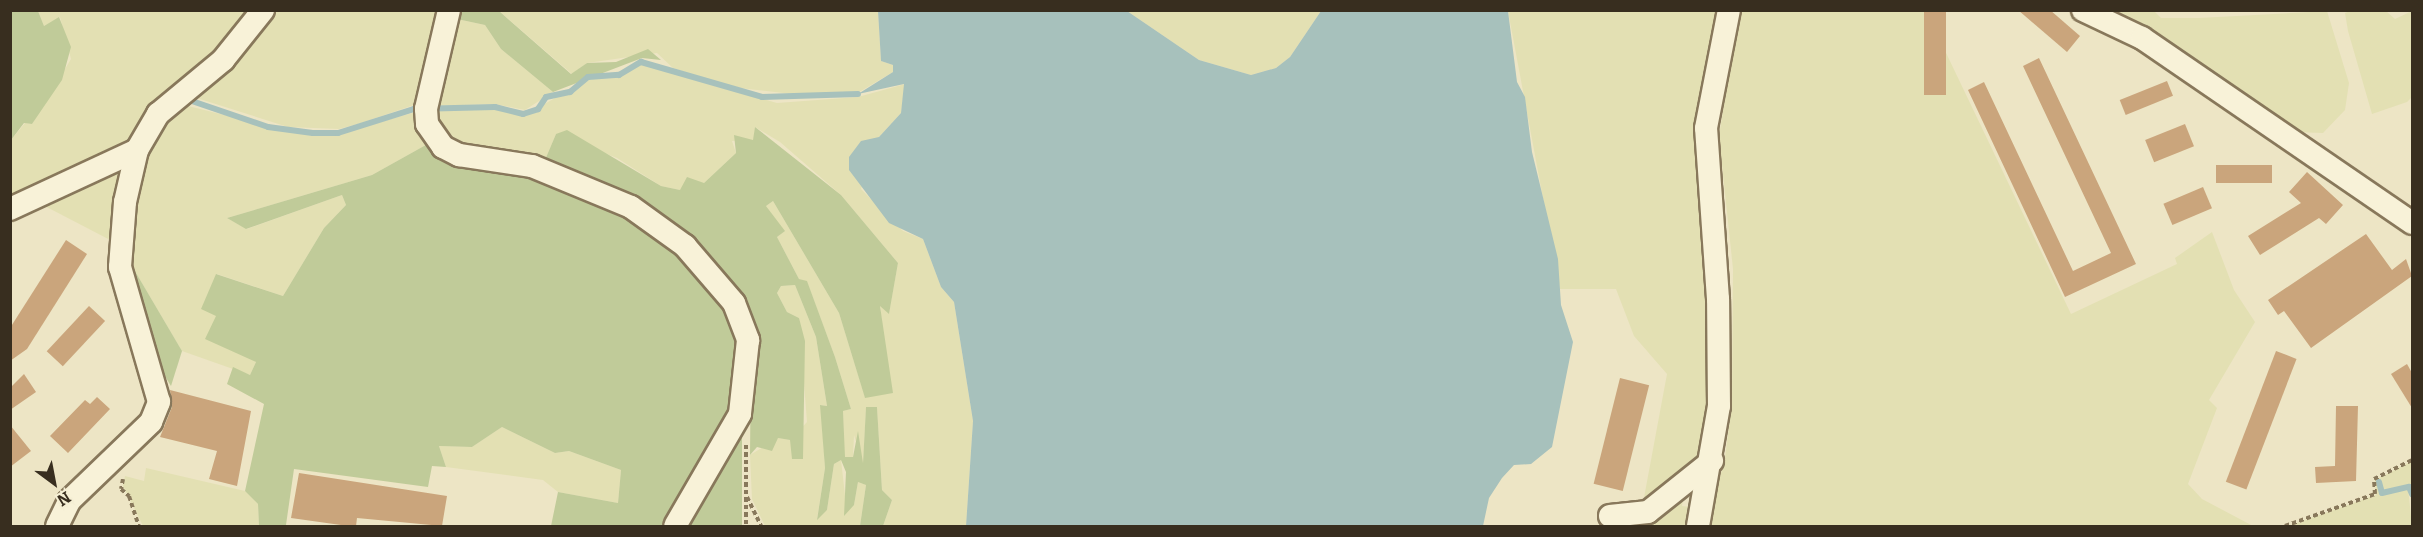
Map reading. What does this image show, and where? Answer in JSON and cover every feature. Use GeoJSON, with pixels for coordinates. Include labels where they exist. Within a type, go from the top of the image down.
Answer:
{"type":"FeatureCollection","features":[{"type":"Feature","properties":{"kind":"street"},"geometry":{"type":"LineString","coordinates":[[57,526],[69,501],[129,446],[151,422],[159,402],[120,267],[125,202],[137,150],[158,114],[223,60],[262,10]]}},
{"type":"Feature","properties":{"kind":"street"},"geometry":{"type":"LineString","coordinates":[[449,10],[426,109],[427,124],[442,147],[459,155],[532,166],[631,207],[686,246],[734,303],[748,340],[740,414],[675,526]]}},
{"type":"Feature","properties":{"kind":"street"},"geometry":{"type":"LineString","coordinates":[[1698,526],[1712,461],[1720,348],[1706,128],[1729,10]]}},
{"type":"Feature","properties":{"kind":"street"},"geometry":{"type":"LineString","coordinates":[[2083,10],[2142,38],[2412,223]]}},
{"type":"Feature","properties":{"kind":"street"},"geometry":{"type":"LineString","coordinates":[[10,209],[137,150]]}},
{"type":"Feature","properties":{"kind":"street"},"geometry":{"type":"LineString","coordinates":[[1610,516],[1648,512],[1712,461]]}},
{"type":"Feature","properties":{"kind":"path"},"geometry":{"type":"LineString","coordinates":[[746,436],[746,526]]}},
{"type":"Feature","properties":{"kind":"path"},"geometry":{"type":"LineString","coordinates":[[129,446],[121,489],[129,496],[139,526]]}},
{"type":"Feature","properties":{"kind":"path"},"geometry":{"type":"LineString","coordinates":[[2285,526],[2375,494],[2374,479],[2412,460]]}},
{"type":"Feature","properties":{"kind":"path"},"geometry":{"type":"LineString","coordinates":[[746,495],[761,526]]}},
{"type":"Feature","properties":{"kind":"shaded area"},"geometry":{"type":"Polygon","coordinates":[[[38,11],[255,11],[132,144],[11,203],[11,140],[25,123],[32,124],[71,59],[60,17],[44,26],[38,11]]]}},
{"type":"Feature","properties":{"kind":"shaded area"},"geometry":{"type":"Polygon","coordinates":[[[269,11],[443,11],[414,105],[361,123],[339,129],[288,127],[184,94],[269,11]]]}},
{"type":"Feature","properties":{"kind":"shaded area"},"geometry":{"type":"Polygon","coordinates":[[[499,11],[878,11],[881,61],[893,65],[893,72],[861,91],[810,96],[730,87],[673,68],[657,53],[587,63],[572,74],[499,11]]]}},
{"type":"Feature","properties":{"kind":"shaded area"},"geometry":{"type":"Polygon","coordinates":[[[1127,11],[1321,11],[1290,57],[1276,68],[1251,75],[1199,60],[1127,11]]]}},
{"type":"Feature","properties":{"kind":"shaded area"},"geometry":{"type":"Polygon","coordinates":[[[1508,11],[1723,11],[1708,456],[1643,503],[1667,374],[1634,336],[1616,289],[1560,289],[1508,11]]]}},
{"type":"Feature","properties":{"kind":"shaded area"},"geometry":{"type":"Polygon","coordinates":[[[1739,11],[1926,11],[2071,314],[2177,264],[2175,258],[2212,232],[2234,290],[2255,322],[2209,400],[2217,408],[2188,484],[2202,499],[2253,526],[1701,526],[1724,465],[1732,404],[1733,269],[1719,136],[1739,11]]]}},
{"type":"Feature","properties":{"kind":"shaded area"},"geometry":{"type":"Polygon","coordinates":[[[2091,11],[2154,11],[2161,18],[2199,18],[2327,11],[2349,83],[2345,110],[2323,133],[2295,132],[2091,11]]]}},
{"type":"Feature","properties":{"kind":"shaded area"},"geometry":{"type":"Polygon","coordinates":[[[2386,11],[2395,19],[2412,11],[2412,97],[2407,102],[2372,114],[2348,31],[2345,13],[2386,11]]]}},
{"type":"Feature","properties":{"kind":"shaded area"},"geometry":{"type":"Polygon","coordinates":[[[457,19],[485,25],[501,49],[553,92],[525,110],[495,104],[428,106],[457,19]]]}},
{"type":"Feature","properties":{"kind":"shaded area"},"geometry":{"type":"Polygon","coordinates":[[[642,64],[777,103],[858,97],[905,84],[901,113],[879,137],[861,189],[903,231],[923,239],[941,287],[954,302],[973,421],[966,526],[883,526],[892,500],[882,490],[877,407],[866,408],[863,465],[854,435],[853,457],[844,457],[843,411],[851,409],[835,357],[807,282],[799,279],[777,237],[784,231],[766,206],[773,201],[839,313],[865,397],[886,365],[880,305],[889,313],[898,263],[841,195],[780,142],[755,127],[754,140],[732,141],[736,153],[704,183],[680,190],[661,186],[617,158],[556,134],[542,167],[455,145],[428,111],[494,109],[523,116],[589,79],[618,78],[642,64]]]}},
{"type":"Feature","properties":{"kind":"shaded area"},"geometry":{"type":"Polygon","coordinates":[[[177,99],[188,106],[301,134],[338,134],[416,112],[433,141],[372,175],[227,218],[247,229],[342,195],[346,205],[324,228],[283,296],[217,274],[216,316],[226,344],[256,362],[250,375],[182,351],[129,261],[137,172],[177,99]]]}},
{"type":"Feature","properties":{"kind":"shaded area"},"geometry":{"type":"Polygon","coordinates":[[[127,163],[114,242],[37,202],[127,163]]]}},
{"type":"Feature","properties":{"kind":"shaded area"},"geometry":{"type":"Polygon","coordinates":[[[795,285],[816,337],[827,406],[821,405],[825,468],[817,519],[827,510],[834,464],[841,460],[845,495],[854,505],[858,482],[866,485],[860,526],[765,526],[752,499],[750,455],[778,438],[790,440],[807,422],[799,318],[787,312],[777,293],[781,286],[795,285]]]}},
{"type":"Feature","properties":{"kind":"shaded area"},"geometry":{"type":"Polygon","coordinates":[[[502,427],[555,453],[569,451],[621,470],[618,503],[558,492],[543,480],[446,467],[439,446],[472,447],[502,427]]]}},
{"type":"Feature","properties":{"kind":"shaded area"},"geometry":{"type":"Polygon","coordinates":[[[2412,461],[2412,492],[2409,485],[2383,492],[2377,482],[2382,494],[2408,488],[2412,526],[2288,526],[2376,495],[2375,480],[2412,461]]]}},
{"type":"Feature","properties":{"kind":"shaded area"},"geometry":{"type":"Polygon","coordinates":[[[146,468],[245,491],[258,504],[259,526],[143,526],[123,486],[125,476],[144,481],[146,468]]]}},
{"type":"Feature","properties":{"kind":"shaded area"},"geometry":{"type":"Polygon","coordinates":[[[1684,493],[1682,506],[1698,508],[1692,526],[1635,526],[1655,519],[1684,493]]]}},
{"type":"Feature","properties":{"kind":"green space"},"geometry":{"type":"Polygon","coordinates":[[[11,10],[38,11],[44,26],[59,17],[71,47],[62,80],[32,124],[24,123],[11,140],[11,10]]]}},
{"type":"Feature","properties":{"kind":"green space"},"geometry":{"type":"Polygon","coordinates":[[[452,11],[499,11],[571,74],[587,63],[616,62],[648,49],[661,60],[642,58],[553,92],[501,49],[485,25],[457,19],[452,11]]]}},
{"type":"Feature","properties":{"kind":"green space"},"geometry":{"type":"Polygon","coordinates":[[[755,127],[841,195],[898,263],[889,314],[880,306],[893,393],[865,398],[839,313],[773,201],[766,206],[785,231],[777,237],[799,279],[807,281],[835,357],[851,409],[843,411],[845,457],[853,457],[858,431],[863,463],[866,407],[877,407],[882,490],[892,500],[883,526],[860,526],[866,485],[858,482],[854,505],[844,516],[846,472],[841,460],[834,464],[827,510],[817,520],[825,468],[820,405],[827,406],[816,337],[795,285],[781,286],[777,293],[787,312],[799,318],[805,341],[803,459],[792,459],[790,440],[778,438],[772,451],[757,447],[750,455],[751,351],[701,257],[542,167],[556,134],[567,130],[661,186],[680,190],[687,177],[704,183],[736,153],[734,135],[753,140],[755,127]]]}},
{"type":"Feature","properties":{"kind":"green space"},"geometry":{"type":"Polygon","coordinates":[[[433,141],[565,188],[643,225],[715,287],[739,337],[737,396],[669,526],[551,526],[558,492],[618,503],[621,470],[569,451],[555,453],[502,427],[472,447],[439,446],[446,467],[432,466],[428,487],[294,469],[286,525],[296,526],[259,526],[258,504],[245,491],[264,404],[227,384],[233,367],[250,375],[256,362],[205,339],[216,316],[201,309],[216,274],[283,296],[324,228],[346,205],[342,195],[246,229],[227,218],[372,175],[433,141]]]}},
{"type":"Feature","properties":{"kind":"green space"},"geometry":{"type":"Polygon","coordinates":[[[129,261],[182,351],[171,386],[160,368],[129,261]]]}},
{"type":"Feature","properties":{"kind":"green space"},"geometry":{"type":"Polygon","coordinates":[[[742,424],[742,526],[681,526],[742,424]]]}},
{"type":"Feature","properties":{"kind":"water"},"geometry":{"type":"Polygon","coordinates":[[[878,11],[1127,11],[1199,60],[1251,75],[1276,68],[1290,57],[1321,11],[1508,11],[1517,82],[1525,97],[1532,152],[1558,259],[1561,305],[1573,342],[1552,447],[1531,464],[1514,465],[1502,478],[1489,498],[1483,526],[966,526],[973,421],[954,302],[941,287],[923,239],[889,223],[849,170],[849,157],[861,141],[879,137],[901,113],[904,84],[858,94],[893,72],[893,65],[881,61],[878,11]]]}},
{"type":"Feature","properties":{"kind":"building"},"geometry":{"type":"Polygon","coordinates":[[[1924,10],[1946,10],[1946,95],[1924,95],[1924,10]]]}},
{"type":"Feature","properties":{"kind":"building"},"geometry":{"type":"Polygon","coordinates":[[[2018,10],[2050,10],[2080,36],[2067,52],[2018,10]]]}},
{"type":"Feature","properties":{"kind":"building"},"geometry":{"type":"Polygon","coordinates":[[[2039,58],[2136,264],[2065,297],[1968,90],[1984,82],[2073,271],[2111,253],[2023,66],[2039,58]]]}},
{"type":"Feature","properties":{"kind":"building"},"geometry":{"type":"Polygon","coordinates":[[[2167,81],[2173,96],[2126,115],[2120,100],[2167,81]]]}},
{"type":"Feature","properties":{"kind":"building"},"geometry":{"type":"Polygon","coordinates":[[[2185,124],[2194,146],[2154,162],[2145,140],[2185,124]]]}},
{"type":"Feature","properties":{"kind":"building"},"geometry":{"type":"Polygon","coordinates":[[[2216,165],[2272,165],[2272,183],[2216,183],[2216,165]]]}},
{"type":"Feature","properties":{"kind":"building"},"geometry":{"type":"Polygon","coordinates":[[[2307,172],[2343,205],[2326,224],[2319,218],[2260,255],[2248,236],[2301,203],[2289,192],[2307,172]]]}},
{"type":"Feature","properties":{"kind":"building"},"geometry":{"type":"Polygon","coordinates":[[[2203,187],[2212,208],[2172,225],[2163,204],[2203,187]]]}},
{"type":"Feature","properties":{"kind":"building"},"geometry":{"type":"Polygon","coordinates":[[[2366,234],[2392,270],[2406,259],[2412,276],[2311,348],[2284,311],[2278,315],[2268,300],[2366,234]]]}},
{"type":"Feature","properties":{"kind":"building"},"geometry":{"type":"Polygon","coordinates":[[[66,240],[87,254],[27,349],[10,361],[10,328],[66,240]]]}},
{"type":"Feature","properties":{"kind":"building"},"geometry":{"type":"Polygon","coordinates":[[[89,306],[105,321],[63,366],[47,351],[89,306]]]}},
{"type":"Feature","properties":{"kind":"building"},"geometry":{"type":"Polygon","coordinates":[[[2276,351],[2297,359],[2246,490],[2226,482],[2276,351]]]}},
{"type":"Feature","properties":{"kind":"building"},"geometry":{"type":"Polygon","coordinates":[[[2407,364],[2412,373],[2412,408],[2391,374],[2407,364]]]}},
{"type":"Feature","properties":{"kind":"building"},"geometry":{"type":"Polygon","coordinates":[[[24,374],[36,392],[10,410],[10,388],[24,374]]]}},
{"type":"Feature","properties":{"kind":"building"},"geometry":{"type":"Polygon","coordinates":[[[1620,378],[1649,385],[1623,491],[1594,484],[1620,378]]]}},
{"type":"Feature","properties":{"kind":"building"},"geometry":{"type":"Polygon","coordinates":[[[170,390],[251,411],[237,486],[209,479],[217,451],[160,437],[172,407],[170,390]]]}},
{"type":"Feature","properties":{"kind":"building"},"geometry":{"type":"Polygon","coordinates":[[[97,397],[110,409],[68,453],[50,436],[85,400],[90,404],[97,397]]]}},
{"type":"Feature","properties":{"kind":"building"},"geometry":{"type":"Polygon","coordinates":[[[2336,406],[2358,406],[2356,481],[2316,483],[2315,467],[2335,466],[2336,406]]]}},
{"type":"Feature","properties":{"kind":"building"},"geometry":{"type":"Polygon","coordinates":[[[10,425],[31,451],[10,467],[10,425]]]}},
{"type":"Feature","properties":{"kind":"building"},"geometry":{"type":"Polygon","coordinates":[[[299,473],[447,496],[442,526],[357,518],[356,526],[348,526],[291,518],[299,473]]]}},
{"type":"Feature","properties":{"kind":"waterway"},"geometry":{"type":"LineString","coordinates":[[183,98],[268,127],[313,133],[338,133],[414,109],[495,107],[523,114],[538,109],[546,97],[570,92],[588,77],[619,75],[641,62],[762,97],[858,94]]}},
{"type":"Feature","properties":{"kind":"waterway"},"geometry":{"type":"LineString","coordinates":[[2379,482],[2382,493],[2409,487],[2412,494]]}}]}
